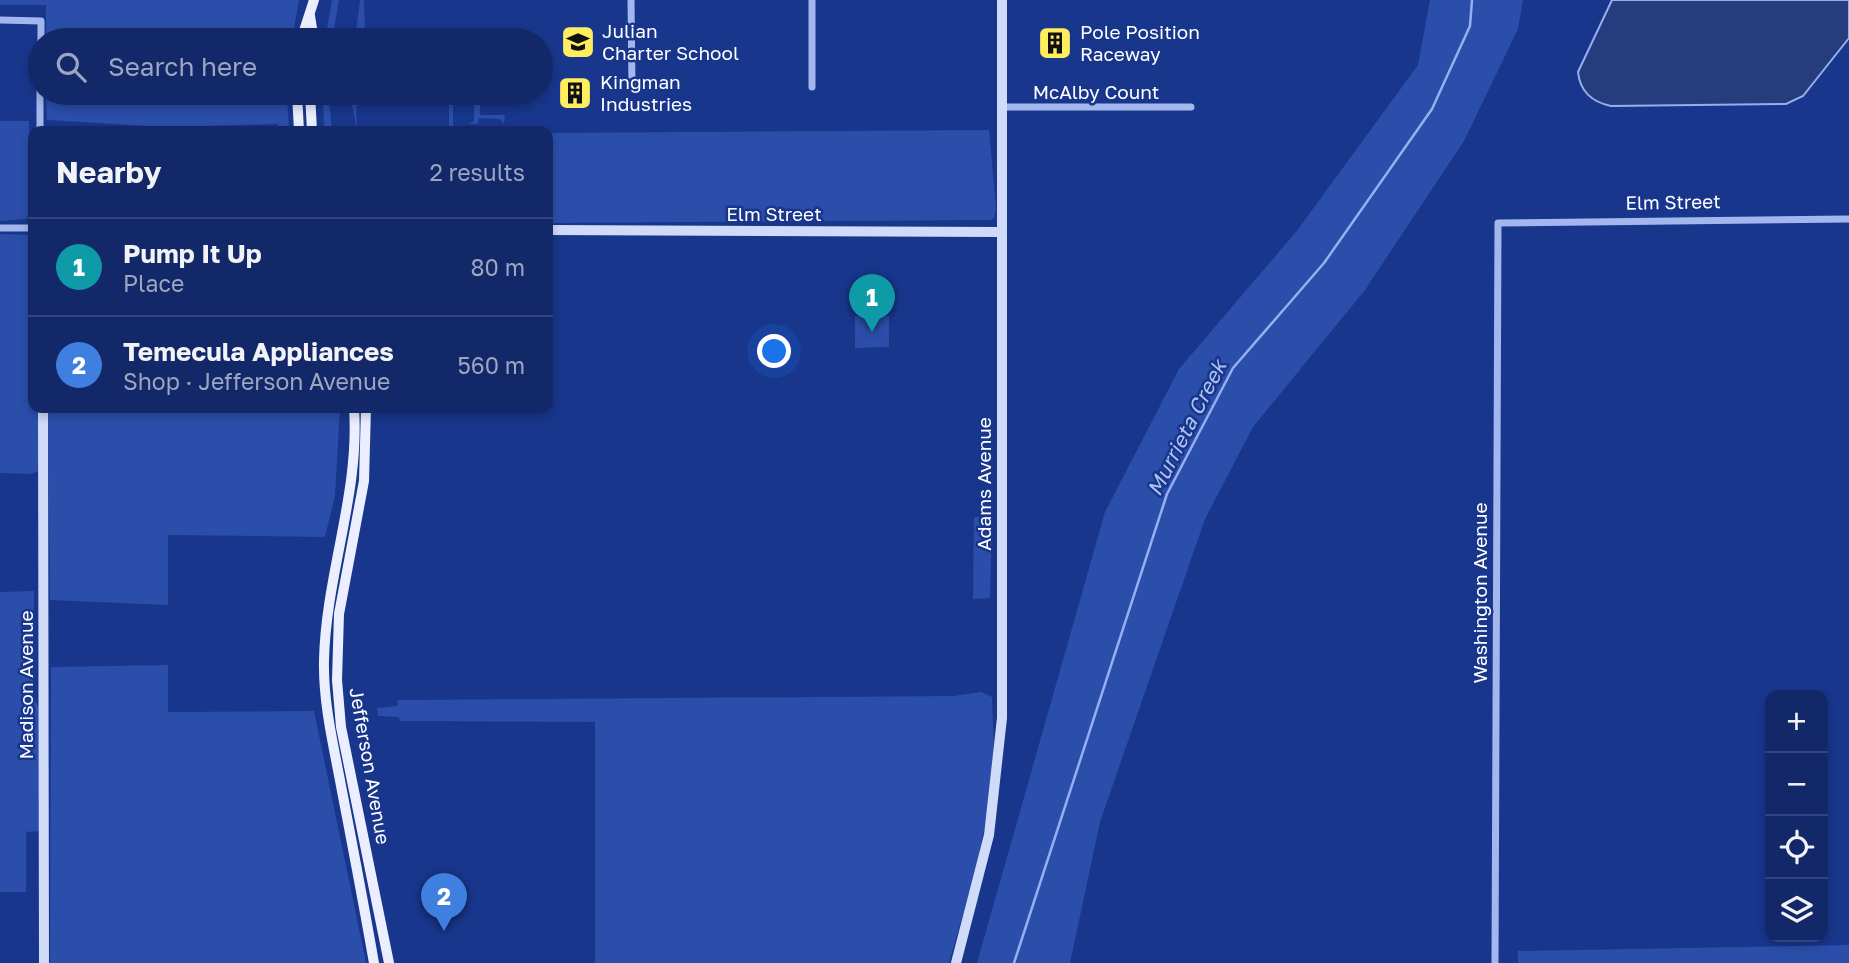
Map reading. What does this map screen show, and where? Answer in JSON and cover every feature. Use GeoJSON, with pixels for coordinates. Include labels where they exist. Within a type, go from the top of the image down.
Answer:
{"type":"FeatureCollection","features":[{"type":"Feature","properties":{"kind":"main road"},"geometry":{"type":"LineString","coordinates":[[306,28],[314,0]]}},
{"type":"Feature","properties":{"kind":"main road"},"geometry":{"type":"LineString","coordinates":[[310,16],[312,28]]}},
{"type":"Feature","properties":{"kind":"main road"},"geometry":{"type":"LineString","coordinates":[[298,105],[299,126]]}},
{"type":"Feature","properties":{"kind":"main road"},"geometry":{"type":"LineString","coordinates":[[311,105],[312,126]]}},
{"type":"Feature","properties":{"kind":"main road","name":"Jefferson Avenue"},"geometry":{"type":"LineString","coordinates":[[354,413],[355,450],[347,506],[330,584],[324,661],[326,706],[374,963]]}},
{"type":"Feature","properties":{"kind":"main road","name":"Jefferson Avenue"},"geometry":{"type":"LineString","coordinates":[[366,413],[364,481],[339,614],[337,680],[341,727],[389,963]]}},
{"type":"Feature","properties":{"kind":"main road"},"geometry":{"type":"LineString","coordinates":[[355,420],[359,440],[359,479],[364,481]]}},
{"type":"Feature","properties":{"kind":"main road"},"geometry":{"type":"LineString","coordinates":[[360,888],[374,918],[378,943],[386,951]]}},
{"type":"Feature","properties":{"kind":"street"},"geometry":{"type":"LineString","coordinates":[[631,0],[632,86]]}},
{"type":"Feature","properties":{"kind":"street"},"geometry":{"type":"LineString","coordinates":[[812,0],[812,87]]}},
{"type":"Feature","properties":{"kind":"street","name":"Adams Avenue"},"geometry":{"type":"LineString","coordinates":[[956,963],[989,835],[999,766],[1002,718],[1002,0]]}},
{"type":"Feature","properties":{"kind":"street"},"geometry":{"type":"LineString","coordinates":[[0,20],[41,20],[41,28]]}},
{"type":"Feature","properties":{"kind":"street"},"geometry":{"type":"LineString","coordinates":[[40,105],[40,126]]}},
{"type":"Feature","properties":{"kind":"street","name":"McAlby Count"},"geometry":{"type":"LineString","coordinates":[[1001,107],[1191,107]]}},
{"type":"Feature","properties":{"kind":"street","name":"Elm Street"},"geometry":{"type":"LineString","coordinates":[[1498,223],[1849,219]]}},
{"type":"Feature","properties":{"kind":"street","name":"Washington Avenue"},"geometry":{"type":"LineString","coordinates":[[1495,963],[1498,223]]}},
{"type":"Feature","properties":{"kind":"street"},"geometry":{"type":"LineString","coordinates":[[0,228],[28,228]]}},
{"type":"Feature","properties":{"kind":"street","name":"Elm Street"},"geometry":{"type":"LineString","coordinates":[[553,230],[1000,232]]}},
{"type":"Feature","properties":{"kind":"street","name":"Madison Avenue"},"geometry":{"type":"LineString","coordinates":[[43,413],[44,963]]}},
{"type":"Feature","properties":{"kind":"shaded area"},"geometry":{"type":"Polygon","coordinates":[[[0,0],[299,0],[294,28],[46,28],[46,5],[0,5],[0,0]]]}},
{"type":"Feature","properties":{"kind":"shaded area"},"geometry":{"type":"Polygon","coordinates":[[[332,0],[339,0],[334,28],[327,28],[332,0]]]}},
{"type":"Feature","properties":{"kind":"shaded area"},"geometry":{"type":"Polygon","coordinates":[[[360,0],[364,0],[365,28],[356,28],[360,0]]]}},
{"type":"Feature","properties":{"kind":"shaded area"},"geometry":{"type":"Polygon","coordinates":[[[1430,0],[1523,0],[1518,29],[1464,141],[1365,290],[1253,427],[1205,519],[1100,822],[1070,963],[977,963],[1105,512],[1179,369],[1296,232],[1418,65],[1430,0]]]}},
{"type":"Feature","properties":{"kind":"shaded area"},"geometry":{"type":"Polygon","coordinates":[[[1612,0],[1849,0],[1849,38],[1803,96],[1786,104],[1611,106],[1588,95],[1581,85],[1578,72],[1612,0]]]}},
{"type":"Feature","properties":{"kind":"shaded area"},"geometry":{"type":"Polygon","coordinates":[[[46,105],[288,105],[289,126],[149,126],[47,120],[46,105]]]}},
{"type":"Feature","properties":{"kind":"shaded area"},"geometry":{"type":"Polygon","coordinates":[[[323,105],[329,105],[332,126],[324,126],[323,105]]]}},
{"type":"Feature","properties":{"kind":"shaded area"},"geometry":{"type":"Polygon","coordinates":[[[352,105],[359,105],[356,106],[356,126],[352,105]]]}},
{"type":"Feature","properties":{"kind":"shaded area"},"geometry":{"type":"Polygon","coordinates":[[[449,105],[453,105],[453,126],[449,126],[449,105]]]}},
{"type":"Feature","properties":{"kind":"shaded area"},"geometry":{"type":"Polygon","coordinates":[[[474,105],[480,105],[480,115],[505,115],[504,124],[500,119],[479,118],[478,124],[468,124],[474,121],[474,105]]]}},
{"type":"Feature","properties":{"kind":"shaded area"},"geometry":{"type":"Polygon","coordinates":[[[0,121],[29,121],[28,215],[26,219],[0,221],[0,121]]]}},
{"type":"Feature","properties":{"kind":"shaded area"},"geometry":{"type":"Polygon","coordinates":[[[989,130],[996,208],[994,218],[990,220],[553,223],[553,133],[989,130]]]}},
{"type":"Feature","properties":{"kind":"shaded area"},"geometry":{"type":"Polygon","coordinates":[[[0,234],[28,235],[28,413],[39,413],[39,471],[31,474],[0,473],[0,234]]]}},
{"type":"Feature","properties":{"kind":"shaded area"},"geometry":{"type":"Polygon","coordinates":[[[855,316],[889,316],[889,347],[855,348],[855,316]]]}},
{"type":"Feature","properties":{"kind":"shaded area"},"geometry":{"type":"Polygon","coordinates":[[[48,413],[340,413],[335,495],[325,537],[168,535],[168,605],[50,600],[48,413]]]}},
{"type":"Feature","properties":{"kind":"shaded area"},"geometry":{"type":"Polygon","coordinates":[[[974,517],[989,517],[992,522],[990,598],[973,599],[974,517]]]}},
{"type":"Feature","properties":{"kind":"shaded area"},"geometry":{"type":"Polygon","coordinates":[[[34,591],[33,698],[39,707],[40,831],[26,832],[26,892],[0,892],[0,592],[34,591]]]}},
{"type":"Feature","properties":{"kind":"shaded area"},"geometry":{"type":"Polygon","coordinates":[[[168,665],[168,712],[314,711],[366,963],[50,963],[51,667],[168,665]]]}},
{"type":"Feature","properties":{"kind":"shaded area"},"geometry":{"type":"Polygon","coordinates":[[[981,692],[992,697],[994,746],[991,788],[977,864],[949,963],[595,963],[595,722],[401,721],[398,717],[378,716],[377,708],[397,706],[398,700],[954,696],[981,692]]]}},
{"type":"Feature","properties":{"kind":"shaded area"},"geometry":{"type":"Polygon","coordinates":[[[1849,945],[1849,963],[1518,963],[1518,951],[1849,945]]]}},
{"type":"Feature","properties":{"kind":"waterway","name":"Murrieta Creek"},"geometry":{"type":"LineString","coordinates":[[1014,963],[1167,494],[1233,368],[1324,263],[1432,109],[1470,26],[1472,0]]}},
{"type":"Feature","properties":{"kind":"place","name":"Julian Charter School"},"geometry":{"type":"Point","coordinates":[578,42]}},
{"type":"Feature","properties":{"kind":"place","name":"Pole Position Raceway"},"geometry":{"type":"Point","coordinates":[1055,43]}},
{"type":"Feature","properties":{"kind":"place","name":"Kingman Industries"},"geometry":{"type":"Point","coordinates":[575,93]}},
{"type":"Feature","properties":{"kind":"place","name":"Pump It Up"},"geometry":{"type":"Point","coordinates":[872,332]}},
{"type":"Feature","properties":{"kind":"place","name":"Temecula Appliances"},"geometry":{"type":"Point","coordinates":[444,931]}}]}
